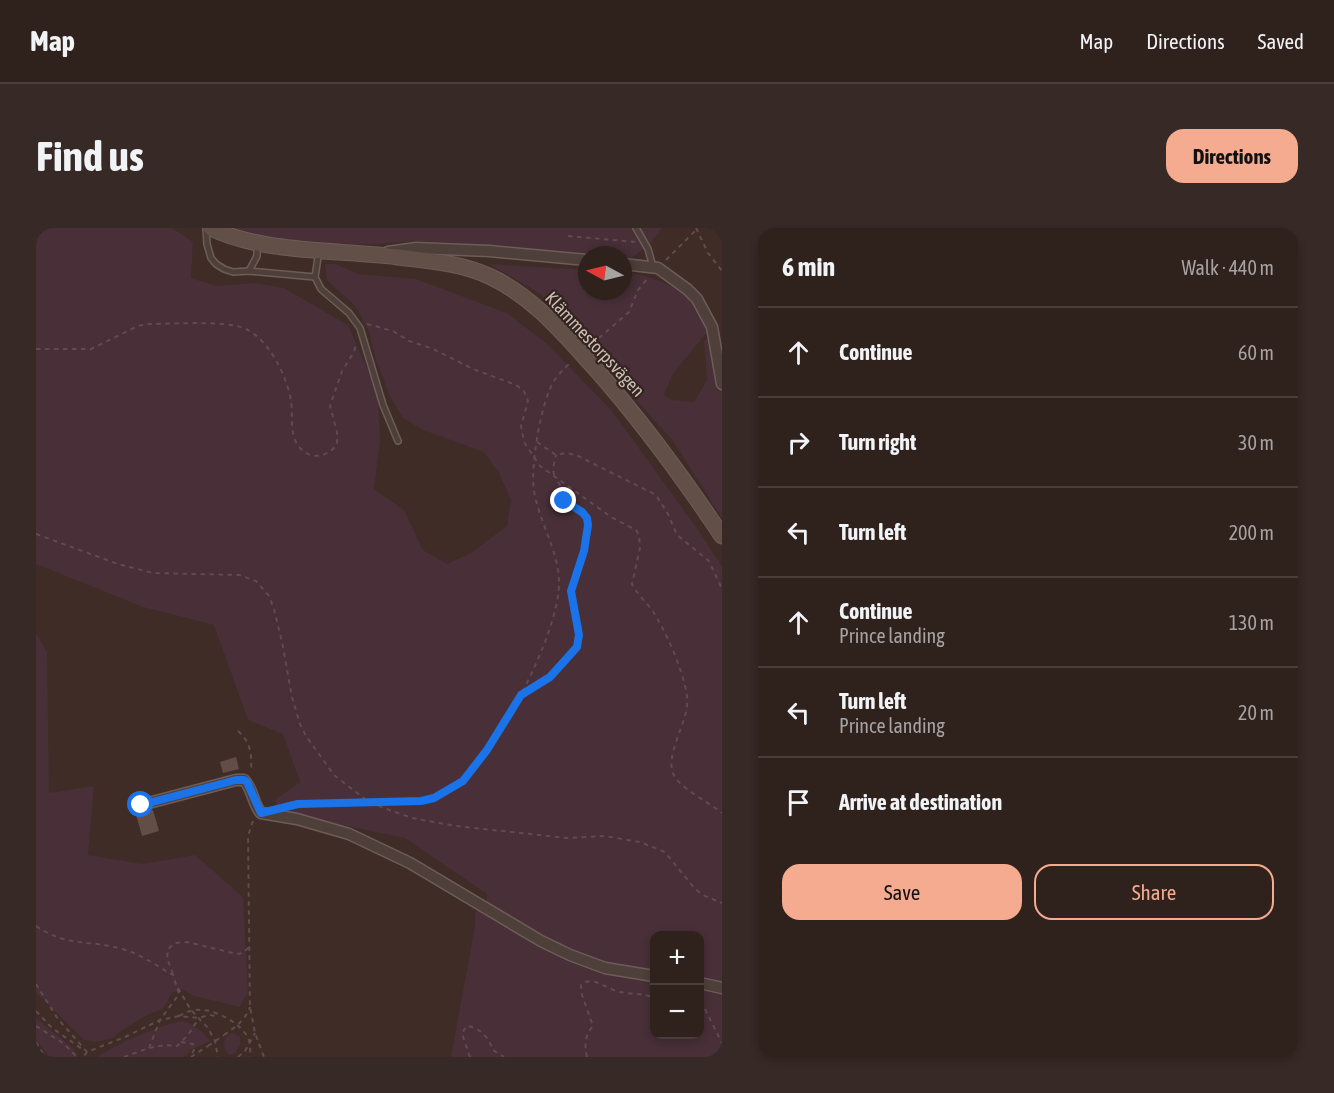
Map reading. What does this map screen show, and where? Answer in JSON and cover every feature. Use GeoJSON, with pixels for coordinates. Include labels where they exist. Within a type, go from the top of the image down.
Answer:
{"type":"FeatureCollection","features":[{"type":"Feature","properties":{"kind":"street","name":"Klämmestorpsvägen"},"geometry":{"type":"LineString","coordinates":[[211,228],[232,237],[257,242],[463,266],[491,277],[539,307],[609,384],[655,440],[722,536]]}},
{"type":"Feature","properties":{"kind":"street"},"geometry":{"type":"LineString","coordinates":[[379,255],[416,248],[489,251],[578,259]]}},
{"type":"Feature","properties":{"kind":"street"},"geometry":{"type":"LineString","coordinates":[[632,265],[655,268],[687,289],[697,299],[716,340],[722,384]]}},
{"type":"Feature","properties":{"kind":"street"},"geometry":{"type":"LineString","coordinates":[[141,805],[236,780],[244,780],[261,813],[297,819],[349,834],[410,863],[541,941],[570,955],[605,968],[650,975]]}},
{"type":"Feature","properties":{"kind":"street"},"geometry":{"type":"LineString","coordinates":[[704,984],[722,988]]}},
{"type":"Feature","properties":{"kind":"lane"},"geometry":{"type":"LineString","coordinates":[[206,228],[211,258],[216,264],[233,272],[249,271],[315,277]]}},
{"type":"Feature","properties":{"kind":"lane"},"geometry":{"type":"LineString","coordinates":[[636,228],[655,268]]}},
{"type":"Feature","properties":{"kind":"lane"},"geometry":{"type":"LineString","coordinates":[[249,271],[257,256],[257,242]]}},
{"type":"Feature","properties":{"kind":"lane"},"geometry":{"type":"LineString","coordinates":[[320,250],[315,277],[321,289],[349,313],[360,328],[383,405],[398,441]]}},
{"type":"Feature","properties":{"kind":"path"},"geometry":{"type":"LineString","coordinates":[[592,344],[629,312],[641,286],[655,268],[697,228],[708,253],[722,271]]}},
{"type":"Feature","properties":{"kind":"path"},"geometry":{"type":"LineString","coordinates":[[568,236],[644,243]]}},
{"type":"Feature","properties":{"kind":"path"},"geometry":{"type":"LineString","coordinates":[[36,349],[91,349],[138,326],[149,324],[234,324],[248,330],[274,355],[285,379],[291,400],[294,439],[305,452],[319,456],[328,453],[337,444],[337,432],[330,406],[342,371],[354,352],[363,324],[393,331],[480,372],[516,385],[524,391],[528,401],[521,426],[524,442],[540,466],[611,517],[636,530],[639,535],[640,548],[632,584],[652,610],[668,641],[687,697],[685,715],[674,747],[671,770],[677,779],[722,813]]}},
{"type":"Feature","properties":{"kind":"path"},"geometry":{"type":"LineString","coordinates":[[264,1057],[255,1033],[250,1007],[248,836],[250,826],[261,813],[298,804],[406,802],[434,798],[463,781],[487,750],[521,695],[553,618],[559,585],[558,574],[533,490],[534,458],[548,393],[559,374],[575,359]]}},
{"type":"Feature","properties":{"kind":"path"},"geometry":{"type":"LineString","coordinates":[[537,442],[556,455],[566,453],[576,455],[656,495],[677,535],[709,561],[722,589]]}},
{"type":"Feature","properties":{"kind":"path"},"geometry":{"type":"LineString","coordinates":[[521,695],[550,677],[574,652],[578,642],[579,635],[571,591],[584,551],[588,525],[587,518],[582,512],[564,501],[562,490],[554,477],[553,468],[556,455]]}},
{"type":"Feature","properties":{"kind":"path"},"geometry":{"type":"LineString","coordinates":[[36,534],[118,564],[153,573],[240,575],[256,581],[269,596],[274,609],[292,697],[306,736],[334,775],[370,803],[412,818],[456,826],[567,838],[605,836],[640,842],[665,852],[695,889],[722,903]]}},
{"type":"Feature","properties":{"kind":"path"},"geometry":{"type":"LineString","coordinates":[[238,731],[248,742],[251,752],[249,786]]}},
{"type":"Feature","properties":{"kind":"path"},"geometry":{"type":"LineString","coordinates":[[36,926],[51,936],[65,941],[120,948],[137,954],[173,975],[191,1010],[213,1036],[218,1057]]}},
{"type":"Feature","properties":{"kind":"path"},"geometry":{"type":"LineString","coordinates":[[149,1048],[160,1020],[179,993],[167,958],[168,949],[175,943],[187,942],[237,954],[243,953],[249,947]]}},
{"type":"Feature","properties":{"kind":"path"},"geometry":{"type":"LineString","coordinates":[[587,1057],[585,1042],[587,1033],[593,1026],[582,995],[581,985],[585,981],[593,981],[616,991],[633,992],[650,997]]}},
{"type":"Feature","properties":{"kind":"path"},"geometry":{"type":"LineString","coordinates":[[36,984],[58,1019],[87,1052]]}},
{"type":"Feature","properties":{"kind":"path"},"geometry":{"type":"LineString","coordinates":[[191,1057],[238,1026],[250,1007]]}},
{"type":"Feature","properties":{"kind":"path"},"geometry":{"type":"LineString","coordinates":[[704,1008],[722,1043]]}},
{"type":"Feature","properties":{"kind":"path"},"geometry":{"type":"LineString","coordinates":[[83,1057],[87,1052],[160,1020],[179,1016],[191,1010],[203,1010],[223,1017],[238,1026],[248,1037],[250,1057]]}},
{"type":"Feature","properties":{"kind":"path"},"geometry":{"type":"LineString","coordinates":[[36,1011],[52,1029],[87,1052]]}},
{"type":"Feature","properties":{"kind":"path"},"geometry":{"type":"LineString","coordinates":[[179,1016],[223,1017]]}},
{"type":"Feature","properties":{"kind":"path"},"geometry":{"type":"LineString","coordinates":[[124,1057],[149,1048],[165,1045],[172,1047],[189,1035],[199,1018]]}},
{"type":"Feature","properties":{"kind":"path"},"geometry":{"type":"LineString","coordinates":[[36,1026],[63,1043],[77,1057]]}},
{"type":"Feature","properties":{"kind":"path"},"geometry":{"type":"LineString","coordinates":[[470,1057],[462,1034],[466,1026],[478,1029],[490,1042],[493,1050],[504,1057]]}},
{"type":"Feature","properties":{"kind":"path"},"geometry":{"type":"LineString","coordinates":[[238,1057],[245,1051],[255,1033]]}},
{"type":"Feature","properties":{"kind":"path"},"geometry":{"type":"LineString","coordinates":[[36,1042],[45,1057]]}},
{"type":"Feature","properties":{"kind":"path"},"geometry":{"type":"LineString","coordinates":[[181,1042],[193,1044],[195,1048],[191,1057]]}},
{"type":"Feature","properties":{"kind":"shaded area"},"geometry":{"type":"Polygon","coordinates":[[[36,228],[172,228],[193,242],[191,278],[216,286],[255,283],[284,288],[348,325],[378,393],[380,441],[374,489],[404,510],[423,550],[447,564],[471,553],[507,526],[511,500],[499,473],[484,452],[423,430],[403,418],[390,396],[376,360],[369,331],[355,306],[327,280],[325,264],[335,264],[359,274],[416,279],[507,313],[547,344],[612,411],[699,531],[722,567],[722,1057],[451,1057],[475,926],[475,913],[487,903],[487,894],[405,838],[279,812],[275,800],[300,782],[283,734],[248,720],[214,625],[143,607],[36,564],[36,228]]]}},
{"type":"Feature","properties":{"kind":"shaded area"},"geometry":{"type":"Polygon","coordinates":[[[231,228],[662,228],[650,244],[632,258],[632,246],[578,246],[578,253],[444,242],[362,244],[305,242],[231,228]]]}},
{"type":"Feature","properties":{"kind":"shaded area"},"geometry":{"type":"Polygon","coordinates":[[[489,264],[578,269],[578,300],[632,300],[632,273],[667,284],[689,298],[708,331],[672,375],[664,395],[672,400],[694,402],[707,380],[704,341],[710,337],[717,391],[722,390],[722,518],[673,441],[539,293],[489,264]]]}},
{"type":"Feature","properties":{"kind":"shaded area"},"geometry":{"type":"Polygon","coordinates":[[[36,633],[47,652],[49,793],[94,786],[88,855],[142,864],[195,855],[243,897],[248,992],[240,1007],[194,996],[182,989],[172,993],[163,1009],[147,1015],[116,1034],[115,1037],[97,1042],[84,1040],[36,992],[36,633]]]}},
{"type":"Feature","properties":{"kind":"shaded area"},"geometry":{"type":"Polygon","coordinates":[[[36,1018],[74,1049],[78,1057],[49,1057],[36,1039],[36,1018]]]}},
{"type":"Feature","properties":{"kind":"shaded area"},"geometry":{"type":"Polygon","coordinates":[[[183,1021],[198,1029],[210,1041],[191,1050],[184,1057],[97,1057],[139,1035],[183,1021]]]}},
{"type":"Feature","properties":{"kind":"shaded area"},"geometry":{"type":"Polygon","coordinates":[[[232,1033],[240,1036],[240,1045],[235,1054],[229,1055],[224,1043],[226,1037],[232,1033]]]}},
{"type":"Feature","properties":{"kind":"building"},"geometry":{"type":"Polygon","coordinates":[[[236,757],[239,769],[223,773],[220,762],[236,757]]]}},
{"type":"Feature","properties":{"kind":"building"},"geometry":{"type":"Polygon","coordinates":[[[153,810],[159,831],[142,836],[135,811],[153,810]]]}},
{"type":"Feature","properties":{"kind":"route"},"geometry":{"type":"LineString","coordinates":[[141,805],[236,780],[247,782],[261,813],[298,804],[421,801],[434,798],[463,781],[487,750],[521,695],[550,677],[577,647],[579,635],[571,591],[588,537],[588,525],[587,518],[582,512],[564,501]]}}]}
